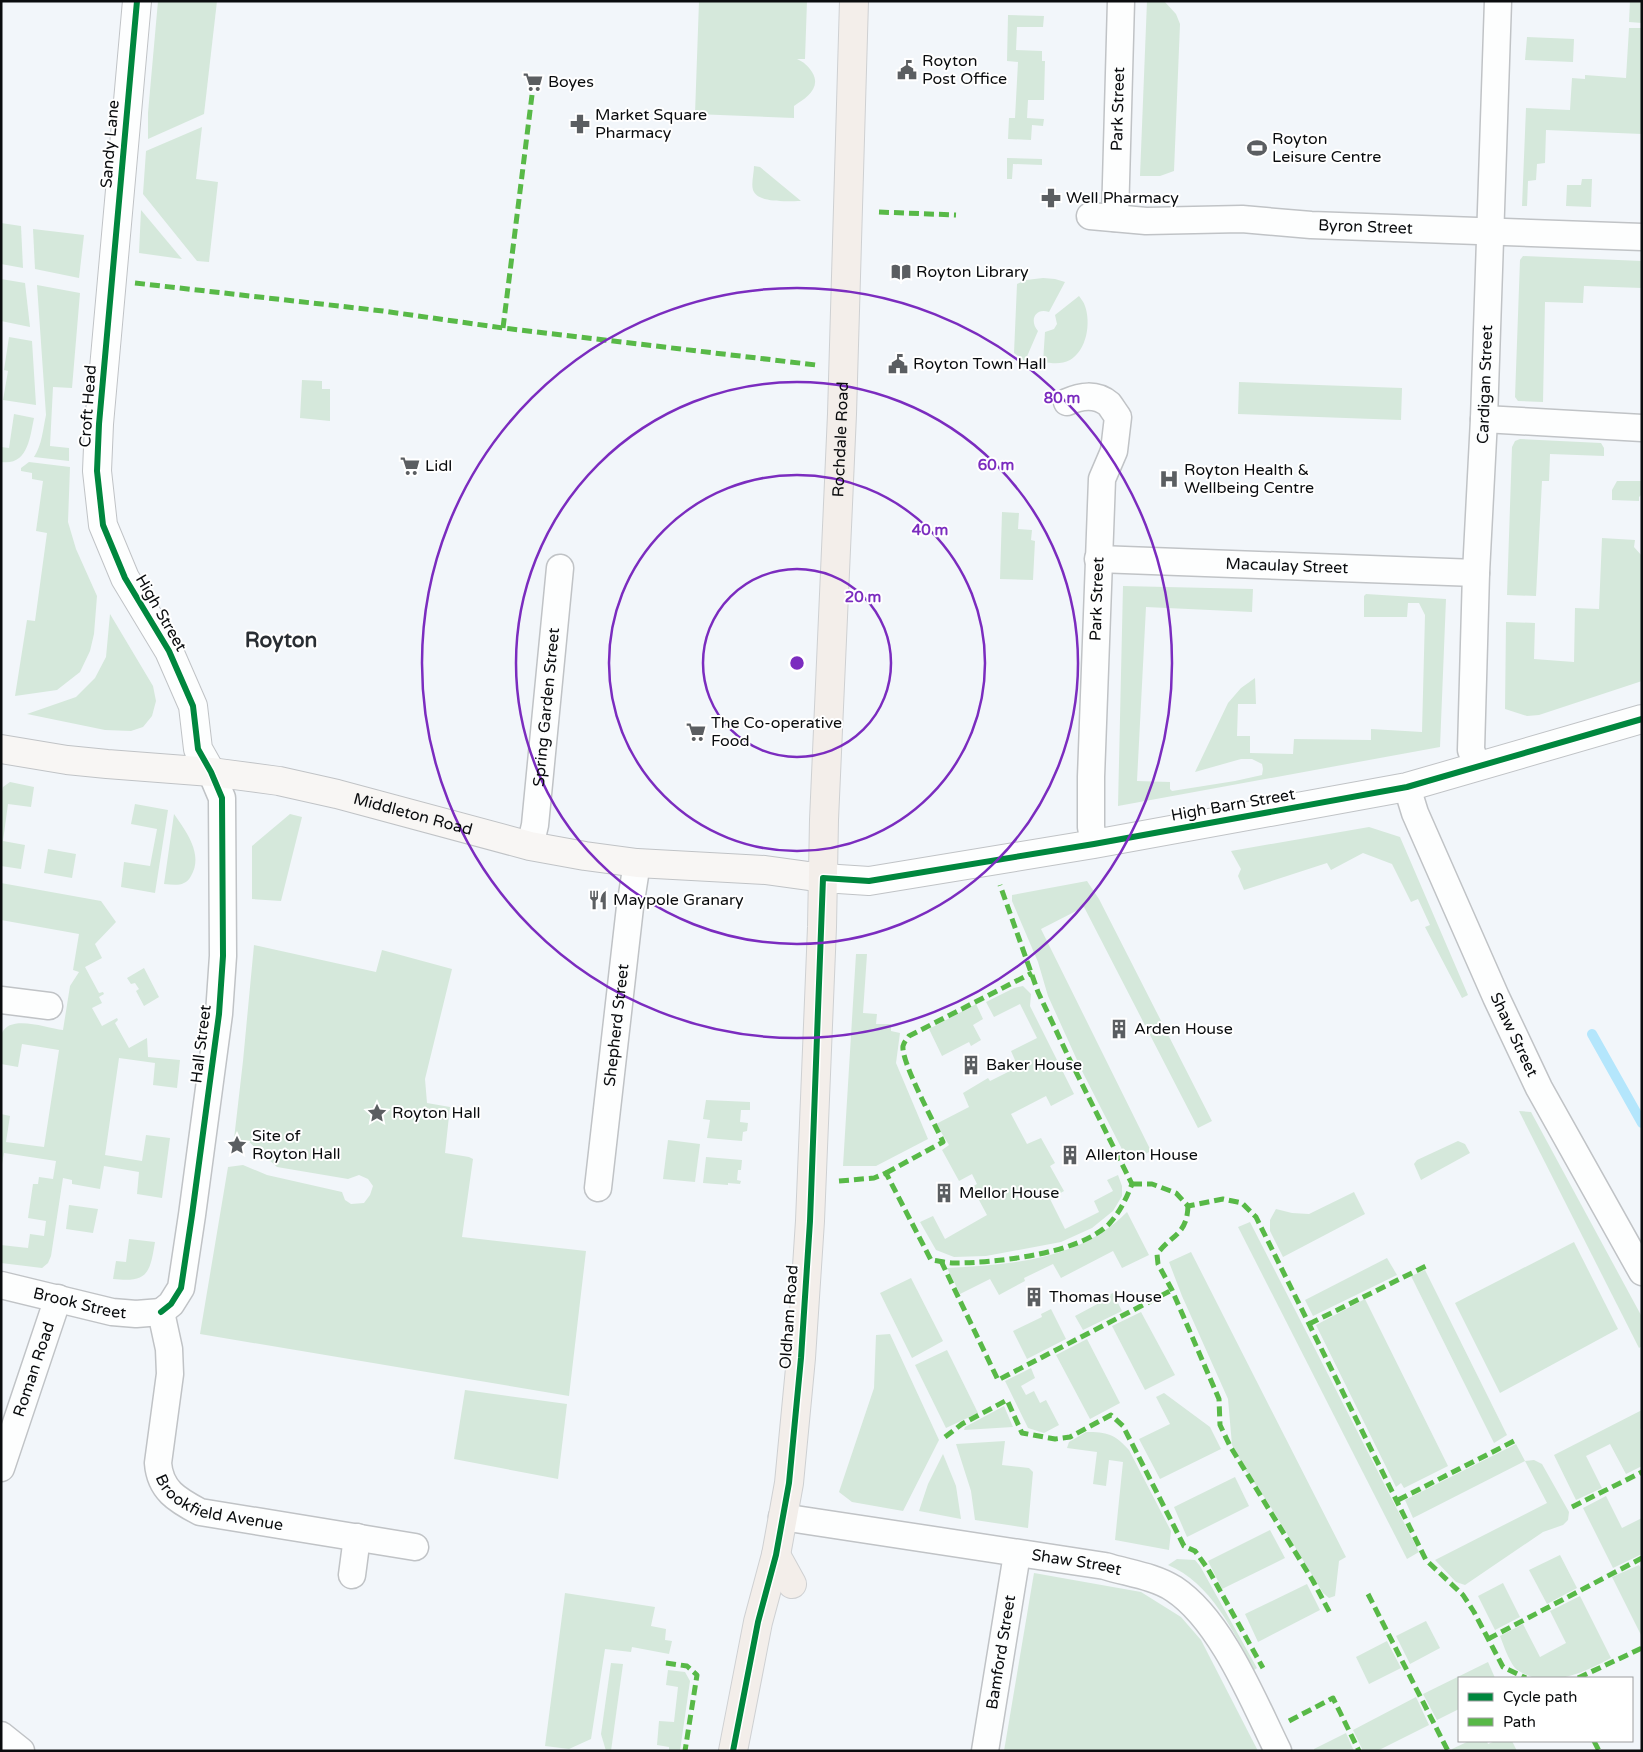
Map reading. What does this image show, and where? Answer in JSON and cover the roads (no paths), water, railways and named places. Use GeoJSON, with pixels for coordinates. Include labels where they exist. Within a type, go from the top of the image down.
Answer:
{"type":"FeatureCollection","features":[{"type":"Feature","properties":{"kind":"main road","name":"Rochdale Road"},"geometry":{"type":"LineString","coordinates":[[823,878],[842,414],[854,1]]}},
{"type":"Feature","properties":{"kind":"main road","name":"Middleton Road"},"geometry":{"type":"LineString","coordinates":[[1,748],[107,764],[211,772],[279,781],[337,794],[530,846],[637,863],[765,870],[823,878]]}},
{"type":"Feature","properties":{"kind":"main road","name":"Oldham Road"},"geometry":{"type":"LineString","coordinates":[[733,1751],[758,1622],[776,1555],[789,1483],[801,1358],[810,1211],[823,878]]}},
{"type":"Feature","properties":{"kind":"main road"},"geometry":{"type":"LineString","coordinates":[[776,1555],[792,1584]]}},
{"type":"Feature","properties":{"kind":"street","name":"Sandy Lane"},"geometry":{"type":"LineString","coordinates":[[111,289],[137,1]]}},
{"type":"Feature","properties":{"kind":"street","name":"Park Street"},"geometry":{"type":"LineString","coordinates":[[1102,217],[1121,1]]}},
{"type":"Feature","properties":{"kind":"street","name":"Cardigan Street"},"geometry":{"type":"LineString","coordinates":[[1478,765],[1471,750],[1498,1]]}},
{"type":"Feature","properties":{"kind":"street","name":"Byron Street"},"geometry":{"type":"LineString","coordinates":[[1102,217],[1146,220],[1242,219],[1311,226],[1642,237]]}},
{"type":"Feature","properties":{"kind":"street","name":"Croft Head"},"geometry":{"type":"LineString","coordinates":[[103,525],[97,471],[99,424],[111,289]]}},
{"type":"Feature","properties":{"kind":"street","name":"Park Street"},"geometry":{"type":"LineString","coordinates":[[1067,402],[1079,396],[1096,397],[1108,404],[1118,417],[1114,450],[1102,479],[1090,827],[1094,844]]}},
{"type":"Feature","properties":{"kind":"street"},"geometry":{"type":"LineString","coordinates":[[1484,418],[1642,428]]}},
{"type":"Feature","properties":{"kind":"street","name":"High Street"},"geometry":{"type":"LineString","coordinates":[[103,525],[125,578],[169,651],[193,706],[198,749],[211,772]]}},
{"type":"Feature","properties":{"kind":"street","name":"Macaulay Street"},"geometry":{"type":"LineString","coordinates":[[1098,559],[1476,573]]}},
{"type":"Feature","properties":{"kind":"street","name":"Spring Garden Street"},"geometry":{"type":"LineString","coordinates":[[530,846],[535,825],[560,568]]}},
{"type":"Feature","properties":{"kind":"street","name":"High Barn Street"},"geometry":{"type":"LineString","coordinates":[[823,878],[869,881],[1094,844],[1407,787],[1642,719]]}},
{"type":"Feature","properties":{"kind":"street","name":"Hall Street"},"geometry":{"type":"LineString","coordinates":[[161,1312],[172,1304],[181,1288],[219,1014],[223,956],[222,798],[211,772]]}},
{"type":"Feature","properties":{"kind":"street","name":"Shaw Street"},"geometry":{"type":"LineString","coordinates":[[1407,787],[1415,813],[1488,980],[1539,1088],[1642,1272]]}},
{"type":"Feature","properties":{"kind":"street","name":"Shepherd Street"},"geometry":{"type":"LineString","coordinates":[[598,1188],[630,907],[637,863]]}},
{"type":"Feature","properties":{"kind":"street"},"geometry":{"type":"LineString","coordinates":[[1,1000],[49,1006]]}},
{"type":"Feature","properties":{"kind":"street","name":"Brook Street"},"geometry":{"type":"LineString","coordinates":[[1,1285],[112,1312],[136,1314],[161,1312]]}},
{"type":"Feature","properties":{"kind":"street","name":"Roman Road"},"geometry":{"type":"LineString","coordinates":[[1,1468],[58,1298]]}},
{"type":"Feature","properties":{"kind":"street","name":"Brookfield Avenue"},"geometry":{"type":"LineString","coordinates":[[161,1312],[169,1349],[170,1374],[158,1463],[159,1476],[179,1501],[200,1512],[415,1546]]}},
{"type":"Feature","properties":{"kind":"street","name":"Shaw Street"},"geometry":{"type":"LineString","coordinates":[[782,1517],[1105,1566],[1157,1581],[1172,1588],[1186,1599],[1206,1620],[1225,1647],[1278,1751]]}},
{"type":"Feature","properties":{"kind":"street"},"geometry":{"type":"LineString","coordinates":[[352,1575],[356,1537]]}},
{"type":"Feature","properties":{"kind":"street","name":"Bamford Street"},"geometry":{"type":"LineString","coordinates":[[985,1751],[1016,1554]]}},
{"type":"Feature","properties":{"kind":"street"},"geometry":{"type":"LineString","coordinates":[[1,1735],[21,1751]]}},
{"type":"Feature","properties":{"kind":"waterway"},"geometry":{"type":"LineString","coordinates":[[1592,1034],[1642,1123]]}},
{"type":"Feature","properties":{"kind":"place","name":"Royton Post Office"},"geometry":{"type":"Point","coordinates":[907,70]}},
{"type":"Feature","properties":{"kind":"place","name":"Boyes"},"geometry":{"type":"Point","coordinates":[533,82]}},
{"type":"Feature","properties":{"kind":"place","name":"Market Square Pharmacy"},"geometry":{"type":"Point","coordinates":[580,124]}},
{"type":"Feature","properties":{"kind":"place","name":"Royton Leisure Centre"},"geometry":{"type":"Point","coordinates":[1257,148]}},
{"type":"Feature","properties":{"kind":"place","name":"Well Pharmacy"},"geometry":{"type":"Point","coordinates":[1051,198]}},
{"type":"Feature","properties":{"kind":"place","name":"Royton Library"},"geometry":{"type":"Point","coordinates":[901,272]}},
{"type":"Feature","properties":{"kind":"place","name":"Royton Town Hall"},"geometry":{"type":"Point","coordinates":[898,364]}},
{"type":"Feature","properties":{"kind":"place","name":"Lidl"},"geometry":{"type":"Point","coordinates":[410,466]}},
{"type":"Feature","properties":{"kind":"place","name":"Royton Health & Wellbeing Centre"},"geometry":{"type":"Point","coordinates":[1169,479]}},
{"type":"Feature","properties":{"kind":"place","name":"The Co-operative Food"},"geometry":{"type":"Point","coordinates":[696,732]}},
{"type":"Feature","properties":{"kind":"place","name":"Maypole Granary"},"geometry":{"type":"Point","coordinates":[598,900]}},
{"type":"Feature","properties":{"kind":"place","name":"Arden House"},"geometry":{"type":"Point","coordinates":[1119,1029]}},
{"type":"Feature","properties":{"kind":"place","name":"Baker House"},"geometry":{"type":"Point","coordinates":[971,1065]}},
{"type":"Feature","properties":{"kind":"place","name":"Royton Hall"},"geometry":{"type":"Point","coordinates":[377,1113]}},
{"type":"Feature","properties":{"kind":"place","name":"Site of Royton Hall"},"geometry":{"type":"Point","coordinates":[237,1145]}},
{"type":"Feature","properties":{"kind":"place","name":"Allerton House"},"geometry":{"type":"Point","coordinates":[1070,1155]}},
{"type":"Feature","properties":{"kind":"place","name":"Mellor House"},"geometry":{"type":"Point","coordinates":[944,1193]}},
{"type":"Feature","properties":{"kind":"place","name":"Thomas House"},"geometry":{"type":"Point","coordinates":[1034,1297]}},
{"type":"Feature","properties":{"kind":"district","name":"Royton"},"geometry":{"type":"Point","coordinates":[281,640]}}]}
